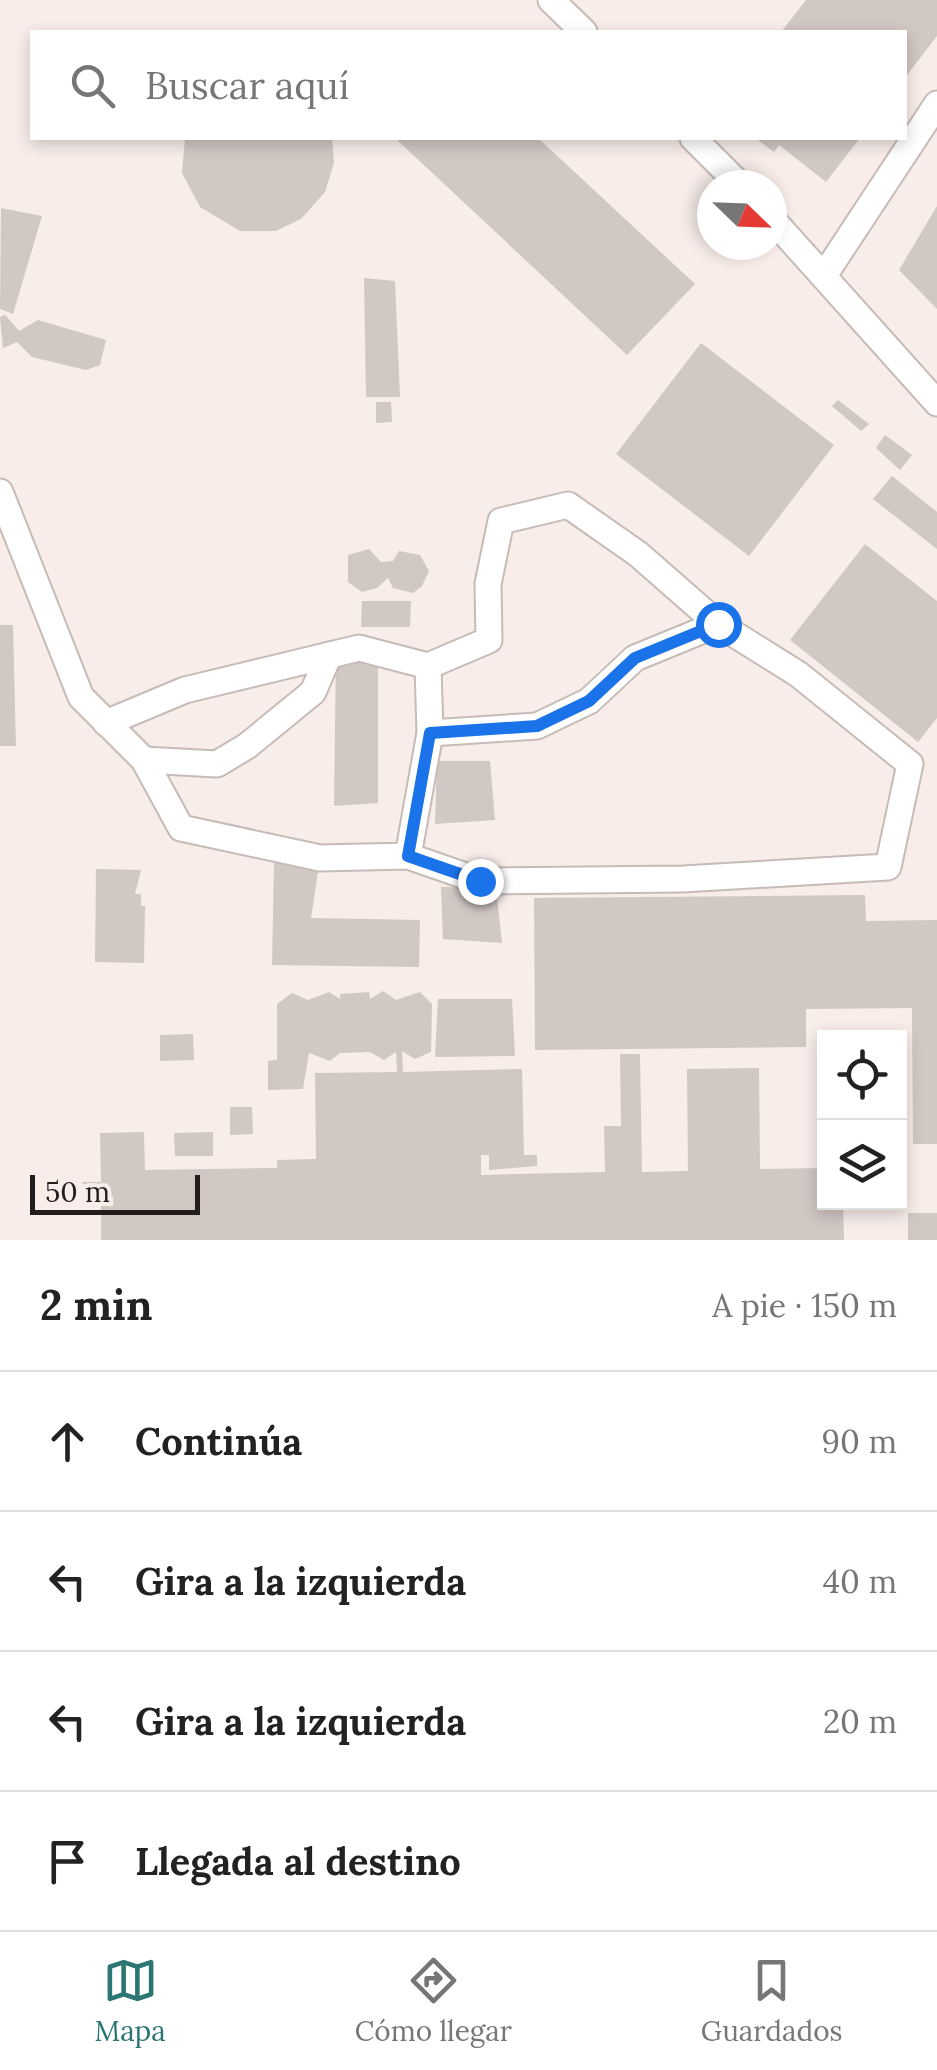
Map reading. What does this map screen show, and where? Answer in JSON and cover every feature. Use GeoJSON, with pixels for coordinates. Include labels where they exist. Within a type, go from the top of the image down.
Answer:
{"type":"FeatureCollection","features":[{"type":"Feature","properties":{"kind":"street"},"geometry":{"type":"LineString","coordinates":[[550,0],[582,30]]}},
{"type":"Feature","properties":{"kind":"street"},"geometry":{"type":"LineString","coordinates":[[825,274],[937,104]]}},
{"type":"Feature","properties":{"kind":"street"},"geometry":{"type":"LineString","coordinates":[[695,140],[725,170]]}},
{"type":"Feature","properties":{"kind":"street"},"geometry":{"type":"LineString","coordinates":[[787,234],[937,402]]}},
{"type":"Feature","properties":{"kind":"street"},"geometry":{"type":"LineString","coordinates":[[0,492],[80,698],[144,760],[182,828],[320,858],[408,856],[480,881],[683,879],[888,867],[910,764],[798,674],[718,624],[638,554],[568,506],[501,521],[488,584],[489,640],[428,666],[359,648],[185,690],[106,722]]}},
{"type":"Feature","properties":{"kind":"street"},"geometry":{"type":"LineString","coordinates":[[430,733],[537,726],[589,701],[635,658],[718,624]]}},
{"type":"Feature","properties":{"kind":"street"},"geometry":{"type":"LineString","coordinates":[[144,760],[217,764],[313,692],[329,655]]}},
{"type":"Feature","properties":{"kind":"street"},"geometry":{"type":"LineString","coordinates":[[408,856],[430,733],[428,666]]}},
{"type":"Feature","properties":{"kind":"building"},"geometry":{"type":"Polygon","coordinates":[[[806,0],[937,0],[937,36],[907,75],[907,30],[783,30],[806,0]]]}},
{"type":"Feature","properties":{"kind":"building"},"geometry":{"type":"Polygon","coordinates":[[[185,140],[332,140],[334,163],[325,192],[301,219],[276,231],[240,231],[200,207],[182,173],[185,140]]]}},
{"type":"Feature","properties":{"kind":"building"},"geometry":{"type":"Polygon","coordinates":[[[397,140],[540,140],[695,284],[627,355],[397,140]]]}},
{"type":"Feature","properties":{"kind":"building"},"geometry":{"type":"Polygon","coordinates":[[[758,140],[858,140],[826,182],[779,145],[774,152],[758,140]]]}},
{"type":"Feature","properties":{"kind":"building"},"geometry":{"type":"Polygon","coordinates":[[[937,206],[937,309],[899,270],[937,206]]]}},
{"type":"Feature","properties":{"kind":"building"},"geometry":{"type":"Polygon","coordinates":[[[1,208],[42,216],[13,314],[0,309],[1,208]]]}},
{"type":"Feature","properties":{"kind":"building"},"geometry":{"type":"Polygon","coordinates":[[[364,278],[395,281],[400,397],[366,397],[364,278]]]}},
{"type":"Feature","properties":{"kind":"building"},"geometry":{"type":"Polygon","coordinates":[[[5,315],[19,331],[38,320],[106,340],[100,365],[86,370],[32,357],[17,342],[3,348],[0,317],[5,315]]]}},
{"type":"Feature","properties":{"kind":"building"},"geometry":{"type":"Polygon","coordinates":[[[701,343],[834,445],[749,556],[616,454],[701,343]]]}},
{"type":"Feature","properties":{"kind":"building"},"geometry":{"type":"Polygon","coordinates":[[[838,400],[869,424],[861,431],[832,406],[838,400]]]}},
{"type":"Feature","properties":{"kind":"building"},"geometry":{"type":"Polygon","coordinates":[[[376,402],[391,402],[392,422],[376,423],[376,402]]]}},
{"type":"Feature","properties":{"kind":"building"},"geometry":{"type":"Polygon","coordinates":[[[885,435],[912,455],[900,470],[876,448],[885,435]]]}},
{"type":"Feature","properties":{"kind":"building"},"geometry":{"type":"Polygon","coordinates":[[[892,476],[937,512],[937,549],[873,499],[892,476]]]}},
{"type":"Feature","properties":{"kind":"building"},"geometry":{"type":"Polygon","coordinates":[[[865,544],[937,601],[937,718],[918,742],[790,640],[865,544]]]}},
{"type":"Feature","properties":{"kind":"building"},"geometry":{"type":"Polygon","coordinates":[[[369,549],[381,562],[393,561],[399,551],[420,555],[429,571],[422,586],[413,593],[393,588],[388,578],[377,588],[362,592],[348,582],[348,555],[369,549]]]}},
{"type":"Feature","properties":{"kind":"building"},"geometry":{"type":"Polygon","coordinates":[[[362,601],[411,601],[410,627],[361,627],[362,601]]]}},
{"type":"Feature","properties":{"kind":"building"},"geometry":{"type":"Polygon","coordinates":[[[0,625],[13,625],[16,746],[0,746],[0,625]]]}},
{"type":"Feature","properties":{"kind":"building"},"geometry":{"type":"Polygon","coordinates":[[[336,653],[378,653],[378,803],[334,806],[336,653]]]}},
{"type":"Feature","properties":{"kind":"building"},"geometry":{"type":"Polygon","coordinates":[[[437,761],[490,761],[495,820],[435,824],[437,761]]]}},
{"type":"Feature","properties":{"kind":"building"},"geometry":{"type":"Polygon","coordinates":[[[320,859],[311,918],[420,920],[419,967],[272,965],[274,861],[320,859]]]}},
{"type":"Feature","properties":{"kind":"building"},"geometry":{"type":"Polygon","coordinates":[[[96,869],[141,870],[135,894],[141,894],[141,906],[145,906],[144,963],[95,962],[96,869]]]}},
{"type":"Feature","properties":{"kind":"building"},"geometry":{"type":"Polygon","coordinates":[[[441,887],[496,888],[502,943],[443,939],[441,887]]]}},
{"type":"Feature","properties":{"kind":"building"},"geometry":{"type":"Polygon","coordinates":[[[865,895],[866,921],[937,920],[937,1144],[913,1144],[912,1008],[806,1009],[806,1047],[535,1050],[534,898],[865,895]]]}},
{"type":"Feature","properties":{"kind":"building"},"geometry":{"type":"Polygon","coordinates":[[[383,991],[396,1000],[420,992],[432,1004],[431,1052],[415,1059],[402,1051],[403,1072],[522,1069],[524,1155],[537,1155],[537,1166],[489,1170],[489,1155],[481,1155],[481,1175],[605,1172],[604,1126],[621,1126],[620,1054],[640,1054],[642,1172],[688,1171],[687,1069],[759,1068],[760,1169],[817,1168],[817,1210],[843,1210],[844,1240],[101,1240],[101,1199],[84,1199],[83,1182],[101,1182],[100,1133],[144,1132],[145,1170],[277,1168],[277,1160],[316,1159],[315,1073],[397,1072],[396,1052],[384,1060],[370,1052],[340,1053],[330,1061],[309,1053],[303,1089],[268,1090],[268,1061],[277,1060],[277,1004],[292,993],[308,1000],[329,992],[340,999],[340,994],[369,992],[370,999],[383,991]]]}},
{"type":"Feature","properties":{"kind":"building"},"geometry":{"type":"Polygon","coordinates":[[[438,999],[512,999],[515,1056],[435,1057],[438,999]]]}},
{"type":"Feature","properties":{"kind":"building"},"geometry":{"type":"Polygon","coordinates":[[[193,1034],[194,1060],[160,1061],[160,1035],[193,1034]]]}},
{"type":"Feature","properties":{"kind":"building"},"geometry":{"type":"Polygon","coordinates":[[[230,1107],[252,1107],[253,1134],[230,1135],[230,1107]]]}},
{"type":"Feature","properties":{"kind":"building"},"geometry":{"type":"Polygon","coordinates":[[[213,1132],[213,1156],[175,1156],[174,1133],[213,1132]]]}},
{"type":"Feature","properties":{"kind":"building"},"geometry":{"type":"Polygon","coordinates":[[[908,1213],[937,1213],[937,1240],[908,1240],[908,1213]]]}},
{"type":"Feature","properties":{"kind":"route"},"geometry":{"type":"LineString","coordinates":[[480,881],[408,856],[430,733],[537,726],[589,701],[635,658],[718,624]]}}]}
